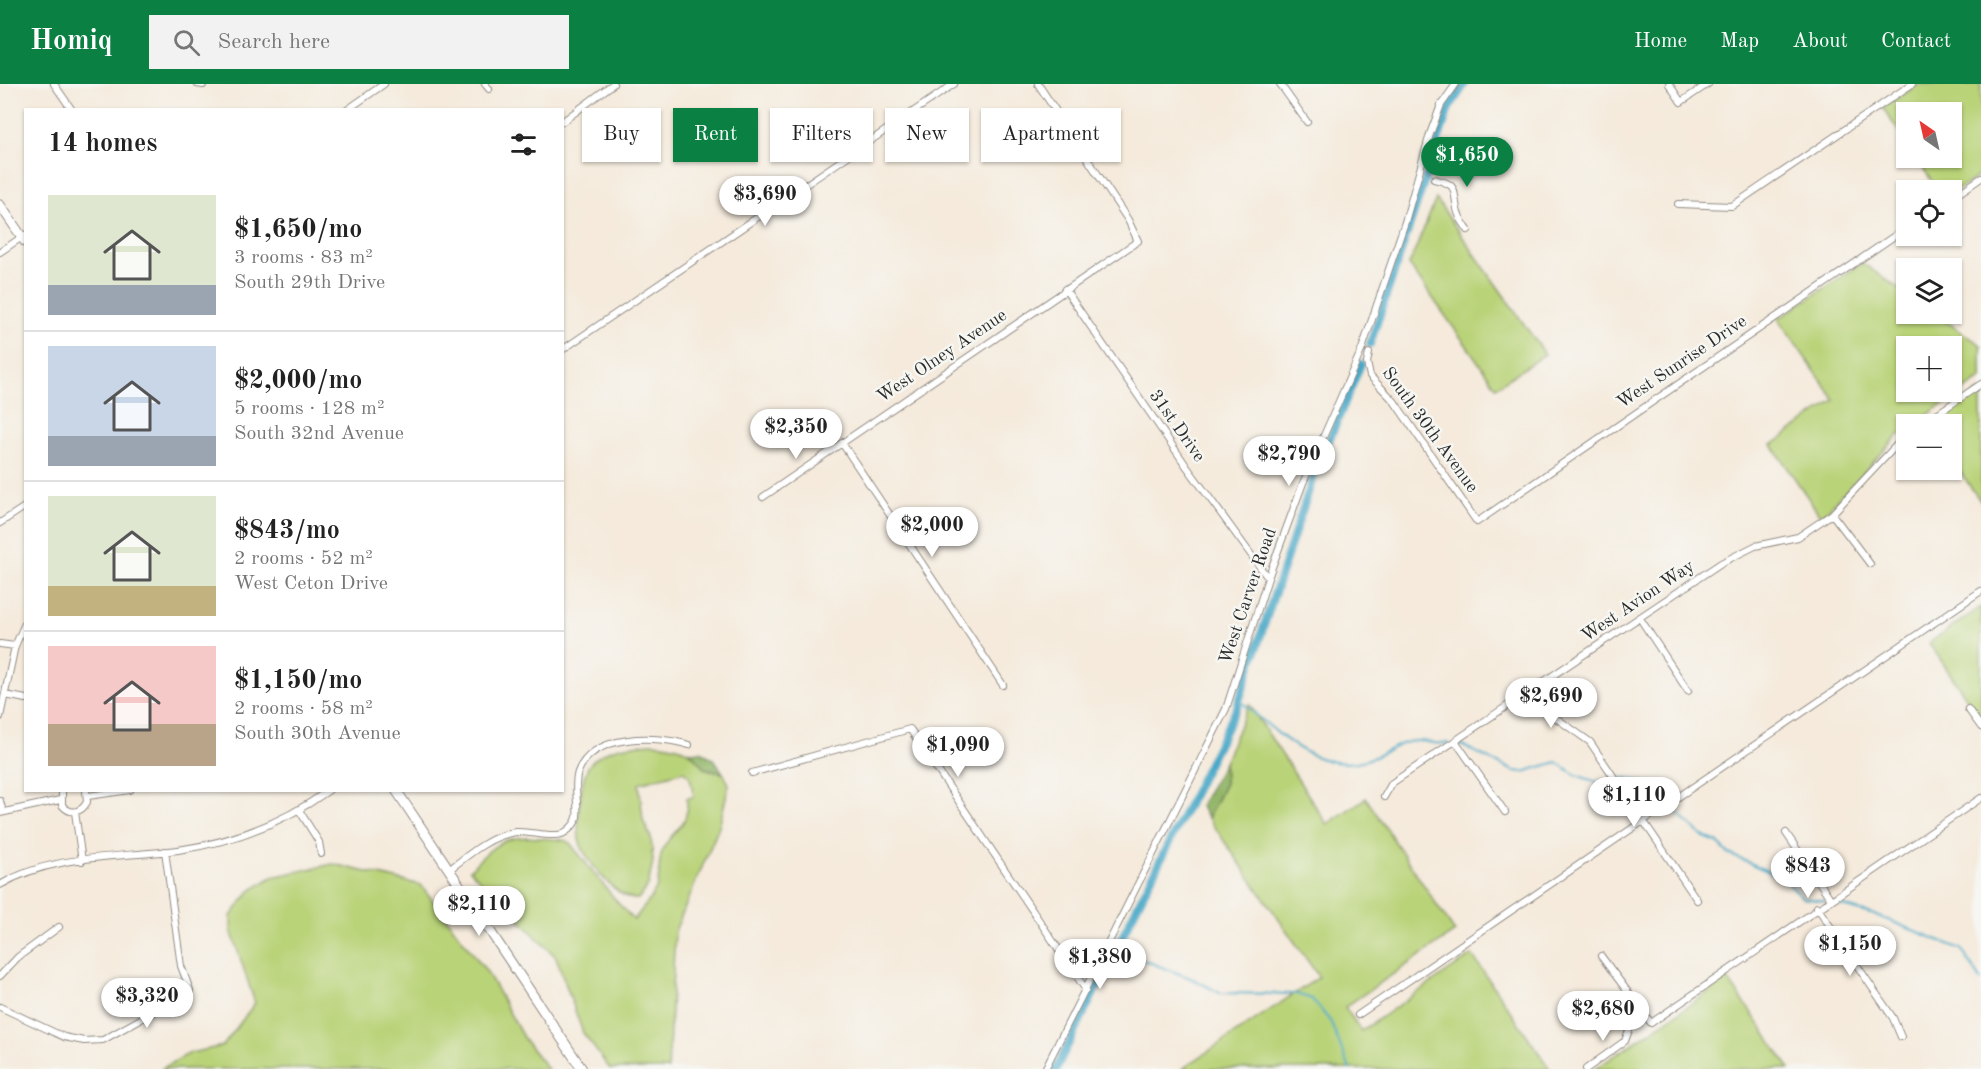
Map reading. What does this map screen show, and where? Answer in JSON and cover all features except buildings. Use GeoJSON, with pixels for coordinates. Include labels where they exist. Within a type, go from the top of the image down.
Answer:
{"type":"FeatureCollection","features":[{"type":"Feature","properties":{"kind":"street"},"geometry":{"type":"LineString","coordinates":[[54,84],[71,108]]}},
{"type":"Feature","properties":{"kind":"street"},"geometry":{"type":"LineString","coordinates":[[350,108],[384,84]]}},
{"type":"Feature","properties":{"kind":"street"},"geometry":{"type":"LineString","coordinates":[[564,121],[613,84]]}},
{"type":"Feature","properties":{"kind":"street"},"geometry":{"type":"LineString","coordinates":[[564,349],[954,84]]}},
{"type":"Feature","properties":{"kind":"street","name":"West Olney Avenue"},"geometry":{"type":"LineString","coordinates":[[763,497],[1138,241],[1128,220],[1038,84]]}},
{"type":"Feature","properties":{"kind":"street"},"geometry":{"type":"LineString","coordinates":[[1280,84],[1307,122]]}},
{"type":"Feature","properties":{"kind":"street","name":"West Carver Road"},"geometry":{"type":"LineString","coordinates":[[1045,1069],[1226,709],[1268,578],[1303,483],[1362,350],[1405,222],[1430,134],[1441,105],[1456,84]]}},
{"type":"Feature","properties":{"kind":"street"},"geometry":{"type":"LineString","coordinates":[[1669,84],[1681,102],[1708,84]]}},
{"type":"Feature","properties":{"kind":"street"},"geometry":{"type":"LineString","coordinates":[[1678,204],[1732,207],[1912,84]]}},
{"type":"Feature","properties":{"kind":"street"},"geometry":{"type":"LineString","coordinates":[[1434,178],[1449,183],[1454,188],[1457,210],[1468,230]]}},
{"type":"Feature","properties":{"kind":"street"},"geometry":{"type":"LineString","coordinates":[[1962,191],[1981,178]]}},
{"type":"Feature","properties":{"kind":"street"},"geometry":{"type":"LineString","coordinates":[[0,205],[24,238],[0,252]]}},
{"type":"Feature","properties":{"kind":"street","name":"West Sunrise Drive"},"geometry":{"type":"LineString","coordinates":[[1477,522],[1896,235]]}},
{"type":"Feature","properties":{"kind":"street","name":"31st Drive"},"geometry":{"type":"LineString","coordinates":[[1065,289],[1187,467],[1268,578]]}},
{"type":"Feature","properties":{"kind":"street","name":"South 30th Avenue"},"geometry":{"type":"LineString","coordinates":[[1370,353],[1367,363],[1370,375],[1394,401],[1477,522]]}},
{"type":"Feature","properties":{"kind":"street"},"geometry":{"type":"LineString","coordinates":[[1937,414],[1981,384]]}},
{"type":"Feature","properties":{"kind":"street"},"geometry":{"type":"LineString","coordinates":[[842,443],[1002,685]]}},
{"type":"Feature","properties":{"kind":"street","name":"West Avion Way"},"geometry":{"type":"LineString","coordinates":[[1384,797],[1392,783],[1721,563],[1755,546],[1798,537],[1832,514],[1896,446]]}},
{"type":"Feature","properties":{"kind":"street"},"geometry":{"type":"LineString","coordinates":[[0,523],[24,507]]}},
{"type":"Feature","properties":{"kind":"street"},"geometry":{"type":"LineString","coordinates":[[1832,514],[1870,564]]}},
{"type":"Feature","properties":{"kind":"street"},"geometry":{"type":"LineString","coordinates":[[1358,1015],[1981,591]]}},
{"type":"Feature","properties":{"kind":"street"},"geometry":{"type":"LineString","coordinates":[[1640,617],[1688,691]]}},
{"type":"Feature","properties":{"kind":"street"},"geometry":{"type":"LineString","coordinates":[[0,717],[15,646],[24,626]]}},
{"type":"Feature","properties":{"kind":"street"},"geometry":{"type":"LineString","coordinates":[[0,644],[15,646]]}},
{"type":"Feature","properties":{"kind":"street"},"geometry":{"type":"LineString","coordinates":[[5,695],[24,699]]}},
{"type":"Feature","properties":{"kind":"street"},"geometry":{"type":"LineString","coordinates":[[1525,696],[1590,742],[1697,900]]}},
{"type":"Feature","properties":{"kind":"street"},"geometry":{"type":"LineString","coordinates":[[1968,709],[1981,728]]}},
{"type":"Feature","properties":{"kind":"street"},"geometry":{"type":"LineString","coordinates":[[752,773],[910,729],[1086,990]]}},
{"type":"Feature","properties":{"kind":"street"},"geometry":{"type":"LineString","coordinates":[[449,870],[499,837],[516,832],[561,834],[572,826],[577,818],[578,774],[585,760],[594,752],[613,745],[647,738],[669,739],[689,745]]}},
{"type":"Feature","properties":{"kind":"street"},"geometry":{"type":"LineString","coordinates":[[1456,742],[1505,812]]}},
{"type":"Feature","properties":{"kind":"street"},"geometry":{"type":"LineString","coordinates":[[62,792],[60,800],[64,808],[75,812]]}},
{"type":"Feature","properties":{"kind":"street"},"geometry":{"type":"LineString","coordinates":[[0,885],[17,875],[34,870],[82,861],[165,851],[234,838],[299,810],[326,792]]}},
{"type":"Feature","properties":{"kind":"street"},"geometry":{"type":"LineString","coordinates":[[397,792],[582,1069]]}},
{"type":"Feature","properties":{"kind":"street"},"geometry":{"type":"LineString","coordinates":[[75,812],[85,806],[87,793]]}},
{"type":"Feature","properties":{"kind":"street"},"geometry":{"type":"LineString","coordinates":[[1601,956],[1650,1023],[1830,898],[1981,798]]}},
{"type":"Feature","properties":{"kind":"street"},"geometry":{"type":"LineString","coordinates":[[0,801],[1,813],[60,800]]}},
{"type":"Feature","properties":{"kind":"street"},"geometry":{"type":"LineString","coordinates":[[299,810],[319,842],[321,854]]}},
{"type":"Feature","properties":{"kind":"street"},"geometry":{"type":"LineString","coordinates":[[75,812],[82,861]]}},
{"type":"Feature","properties":{"kind":"street"},"geometry":{"type":"LineString","coordinates":[[1786,833],[1830,898]]}},
{"type":"Feature","properties":{"kind":"street"},"geometry":{"type":"LineString","coordinates":[[0,1006],[64,1037],[84,1041],[103,1040],[162,1007],[187,998],[190,990],[181,966],[165,851]]}},
{"type":"Feature","properties":{"kind":"street"},"geometry":{"type":"LineString","coordinates":[[1818,907],[1893,1018],[1901,1037]]}},
{"type":"Feature","properties":{"kind":"street"},"geometry":{"type":"LineString","coordinates":[[0,976],[18,957],[59,927]]}},
{"type":"Feature","properties":{"kind":"street"},"geometry":{"type":"LineString","coordinates":[[1586,1069],[1625,1041],[1632,1022]]}},
{"type":"Feature","properties":{"kind":"green space"},"geometry":{"type":"Polygon","coordinates":[[[1919,84],[1981,84],[1981,174],[1962,187],[1962,180],[1931,180],[1923,168],[1962,168],[1962,102],[1896,102],[1896,128],[1883,108],[1919,84]]]}},
{"type":"Feature","properties":{"kind":"green space"},"geometry":{"type":"Polygon","coordinates":[[[1436,199],[1545,354],[1496,387],[1409,265],[1436,199]]]}},
{"type":"Feature","properties":{"kind":"green space"},"geometry":{"type":"Polygon","coordinates":[[[1862,263],[1896,286],[1896,324],[1950,324],[1981,345],[1981,379],[1962,392],[1962,336],[1896,336],[1896,402],[1947,402],[1929,414],[1896,414],[1896,438],[1821,517],[1772,445],[1835,400],[1778,319],[1862,263]]]}},
{"type":"Feature","properties":{"kind":"green space"},"geometry":{"type":"Polygon","coordinates":[[[1981,391],[1981,502],[1962,474],[1962,414],[1947,414],[1981,391]]]}},
{"type":"Feature","properties":{"kind":"green space"},"geometry":{"type":"Polygon","coordinates":[[[1981,607],[1981,719],[1929,643],[1981,607]]]}},
{"type":"Feature","properties":{"kind":"green space"},"geometry":{"type":"Polygon","coordinates":[[[1249,704],[1327,824],[1366,798],[1455,932],[1345,1007],[1361,1031],[1472,955],[1550,1069],[1182,1069],[1319,977],[1208,818],[1225,783],[1224,763],[1249,704]]]}},
{"type":"Feature","properties":{"kind":"green space"},"geometry":{"type":"Polygon","coordinates":[[[651,743],[665,744],[688,751],[709,770],[723,773],[729,784],[719,827],[675,931],[668,1069],[610,1069],[583,1033],[556,957],[470,870],[492,848],[511,839],[521,837],[563,840],[569,842],[634,920],[654,893],[658,884],[664,847],[684,820],[687,798],[694,797],[690,777],[684,771],[639,783],[643,820],[651,838],[653,861],[648,886],[638,899],[630,898],[612,886],[587,857],[579,839],[580,799],[587,769],[597,757],[619,747],[651,743]]]}},
{"type":"Feature","properties":{"kind":"green space"},"geometry":{"type":"Polygon","coordinates":[[[701,751],[715,760],[723,773],[704,768],[690,752],[701,751]]]}},
{"type":"Feature","properties":{"kind":"green space"},"geometry":{"type":"Polygon","coordinates":[[[1224,763],[1225,783],[1208,818],[1200,806],[1224,763]]]}},
{"type":"Feature","properties":{"kind":"green space"},"geometry":{"type":"Polygon","coordinates":[[[333,864],[421,885],[487,972],[524,1039],[548,1069],[161,1069],[190,1053],[223,1046],[255,1003],[231,930],[231,916],[250,891],[272,877],[333,864]]]}},
{"type":"Feature","properties":{"kind":"green space"},"geometry":{"type":"Polygon","coordinates":[[[1728,979],[1790,1069],[1595,1069],[1728,979]]]}},
{"type":"Feature","properties":{"kind":"waterway"},"geometry":{"type":"LineString","coordinates":[[1370,344],[1449,108],[1465,84]]}},
{"type":"Feature","properties":{"kind":"waterway"},"geometry":{"type":"LineString","coordinates":[[1056,1069],[1237,707],[1312,481],[1361,364]]}},
{"type":"Feature","properties":{"kind":"waterway"},"geometry":{"type":"LineString","coordinates":[[1239,700],[1281,736],[1313,755],[1330,761],[1347,763],[1366,760],[1414,741],[1448,743]]}},
{"type":"Feature","properties":{"kind":"waterway"},"geometry":{"type":"LineString","coordinates":[[1461,745],[1514,771],[1523,772],[1557,762],[1576,775],[1597,782],[1627,778],[1656,785],[1673,809],[1702,836],[1717,842],[1729,854],[1783,878],[1803,898],[1826,901]]}},
{"type":"Feature","properties":{"kind":"waterway"},"geometry":{"type":"LineString","coordinates":[[1832,903],[1875,915],[1961,949],[1981,980]]}},
{"type":"Feature","properties":{"kind":"waterway"},"geometry":{"type":"LineString","coordinates":[[1123,938],[1129,951],[1138,958],[1193,979],[1220,993],[1297,994],[1312,999],[1330,1021],[1350,1069]]}}]}
